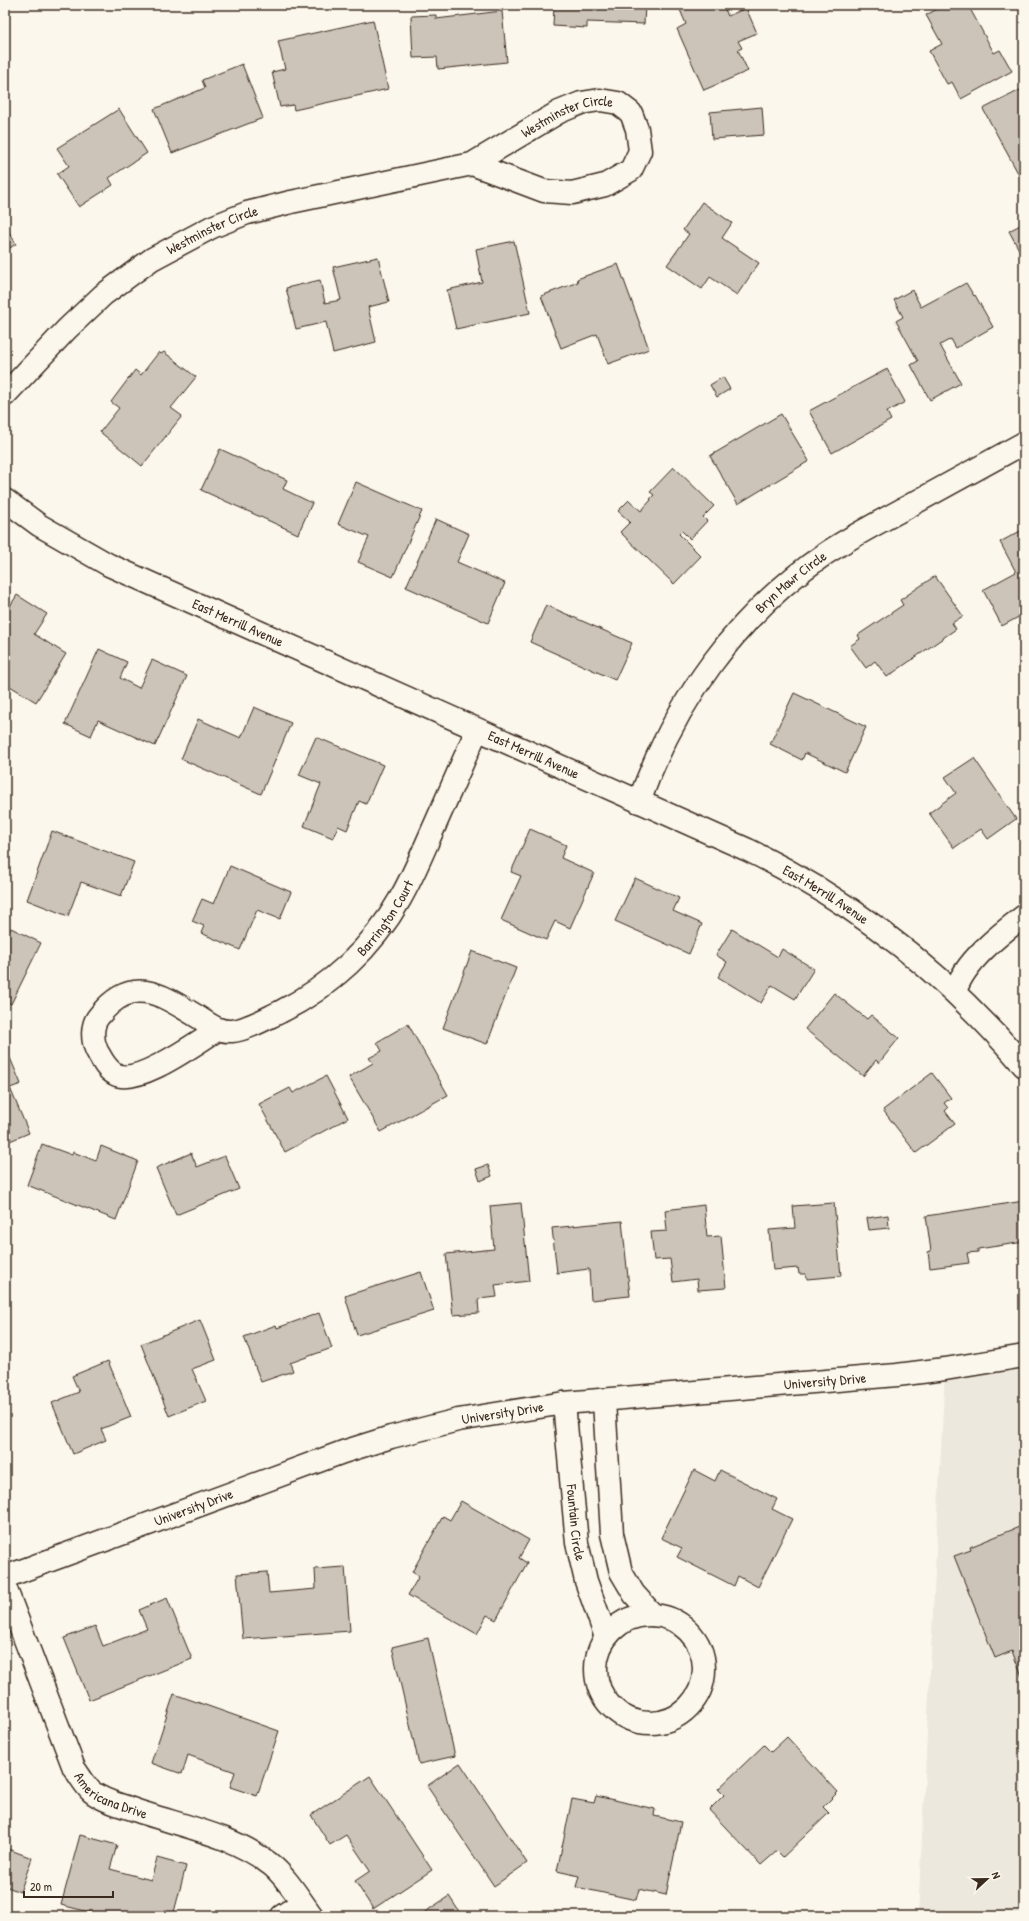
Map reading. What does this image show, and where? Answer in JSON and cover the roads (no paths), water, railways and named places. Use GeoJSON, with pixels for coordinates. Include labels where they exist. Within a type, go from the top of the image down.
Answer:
{"type":"FeatureCollection","features":[{"type":"Feature","properties":{"kind":"street","name":"Westminster Circle"},"geometry":{"type":"LineString","coordinates":[[5,395],[67,329],[103,295],[152,259],[191,237],[233,218],[269,207],[472,164],[559,112],[581,103],[600,100],[618,103],[631,113],[637,129],[640,151],[631,170],[605,185],[572,193],[544,191],[472,164]]}},
{"type":"Feature","properties":{"kind":"street","name":"Bryn Mawr Circle"},"geometry":{"type":"LineString","coordinates":[[639,802],[658,753],[691,694],[731,639],[760,608],[805,569],[854,536],[1024,443]]}},
{"type":"Feature","properties":{"kind":"street","name":"East Merrill Avenue"},"geometry":{"type":"LineString","coordinates":[[5,500],[46,529],[109,565],[748,850],[804,880],[852,909],[891,938],[955,992],[1000,1038],[1024,1066]]}},
{"type":"Feature","properties":{"kind":"street","name":"Barrington Court"},"geometry":{"type":"LineString","coordinates":[[217,1030],[149,1071],[130,1077],[116,1075],[104,1065],[96,1048],[93,1034],[96,1019],[105,1008],[116,997],[132,991],[151,992],[171,1000],[217,1030],[232,1031],[270,1017],[299,1001],[337,974],[372,938],[396,906],[410,879],[477,730]]}},
{"type":"Feature","properties":{"kind":"street"},"geometry":{"type":"LineString","coordinates":[[955,992],[958,983],[979,956],[1004,931],[1024,916]]}},
{"type":"Feature","properties":{"kind":"street","name":"University Drive"},"geometry":{"type":"LineString","coordinates":[[5,1577],[359,1447],[458,1420],[564,1403],[604,1401],[903,1375],[1024,1356]]}},
{"type":"Feature","properties":{"kind":"street"},"geometry":{"type":"LineString","coordinates":[[604,1401],[612,1534],[621,1572],[634,1594],[653,1615]]}},
{"type":"Feature","properties":{"kind":"street","name":"Fountain Circle"},"geometry":{"type":"LineString","coordinates":[[564,1403],[577,1543],[586,1581],[606,1637]]}},
{"type":"Feature","properties":{"kind":"street","name":"Americana Drive"},"geometry":{"type":"LineString","coordinates":[[5,1587],[74,1768],[86,1786],[93,1793],[104,1799],[147,1815],[207,1833],[246,1848],[271,1864],[307,1910]]}},
{"type":"Feature","properties":{"kind":"street"},"geometry":{"type":"LineString","coordinates":[[653,1615],[673,1620],[690,1632],[701,1649],[704,1670],[700,1690],[690,1707],[673,1719],[653,1724],[633,1721],[615,1711],[603,1696],[596,1676],[598,1656],[606,1637],[619,1625],[635,1617],[653,1615]]}},
{"type":"Feature","properties":{"kind":"street"},"geometry":{"type":"LineString","coordinates":[[282,1916],[307,1910]]}}]}
